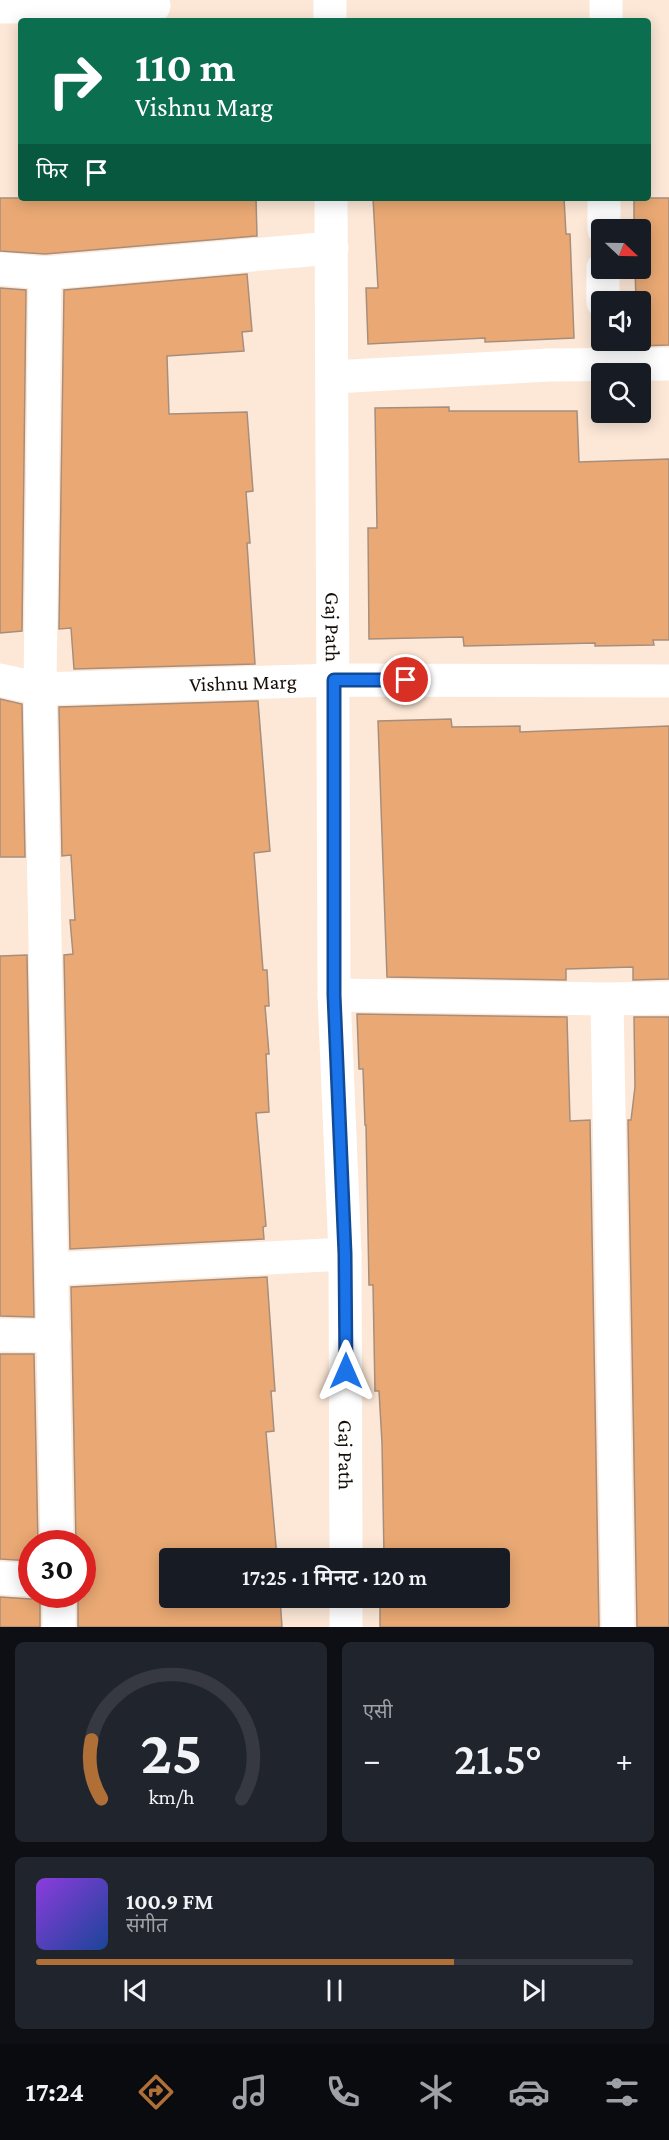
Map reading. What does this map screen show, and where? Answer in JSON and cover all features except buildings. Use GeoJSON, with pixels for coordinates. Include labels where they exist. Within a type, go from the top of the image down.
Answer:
{"type":"FeatureCollection","features":[{"type":"Feature","properties":{"kind":"street"},"geometry":{"type":"LineString","coordinates":[[330,0],[330,18]]}},
{"type":"Feature","properties":{"kind":"street"},"geometry":{"type":"LineString","coordinates":[[606,0],[606,18]]}},
{"type":"Feature","properties":{"kind":"street"},"geometry":{"type":"LineString","coordinates":[[0,7],[37,3],[154,6]]}},
{"type":"Feature","properties":{"kind":"street","name":"Gaj Path"},"geometry":{"type":"LineString","coordinates":[[331,201],[334,995],[345,1254],[346,1548]]}},
{"type":"Feature","properties":{"kind":"street"},"geometry":{"type":"LineString","coordinates":[[603,219],[604,201]]}},
{"type":"Feature","properties":{"kind":"street"},"geometry":{"type":"LineString","coordinates":[[0,269],[45,273],[332,248]]}},
{"type":"Feature","properties":{"kind":"street"},"geometry":{"type":"LineString","coordinates":[[45,273],[40,689],[57,1530]]}},
{"type":"Feature","properties":{"kind":"street"},"geometry":{"type":"LineString","coordinates":[[333,377],[549,365],[602,353],[669,364]]}},
{"type":"Feature","properties":{"kind":"street","name":"Vishnu Marg"},"geometry":{"type":"LineString","coordinates":[[0,680],[40,689],[334,680],[669,681]]}},
{"type":"Feature","properties":{"kind":"street"},"geometry":{"type":"LineString","coordinates":[[334,995],[669,998]]}},
{"type":"Feature","properties":{"kind":"street"},"geometry":{"type":"LineString","coordinates":[[607,999],[618,1627]]}},
{"type":"Feature","properties":{"kind":"street"},"geometry":{"type":"LineString","coordinates":[[53,1269],[345,1254]]}},
{"type":"Feature","properties":{"kind":"street"},"geometry":{"type":"LineString","coordinates":[[0,1335],[54,1336]]}},
{"type":"Feature","properties":{"kind":"street"},"geometry":{"type":"LineString","coordinates":[[0,1578],[18,1579]]}},
{"type":"Feature","properties":{"kind":"street"},"geometry":{"type":"LineString","coordinates":[[59,1608],[59,1627]]}},
{"type":"Feature","properties":{"kind":"street"},"geometry":{"type":"LineString","coordinates":[[346,1608],[346,1627]]}},
{"type":"Feature","properties":{"kind":"route"},"geometry":{"type":"LineString","coordinates":[[346,1371],[345,1254],[334,995],[334,680],[406,680]]}}]}
